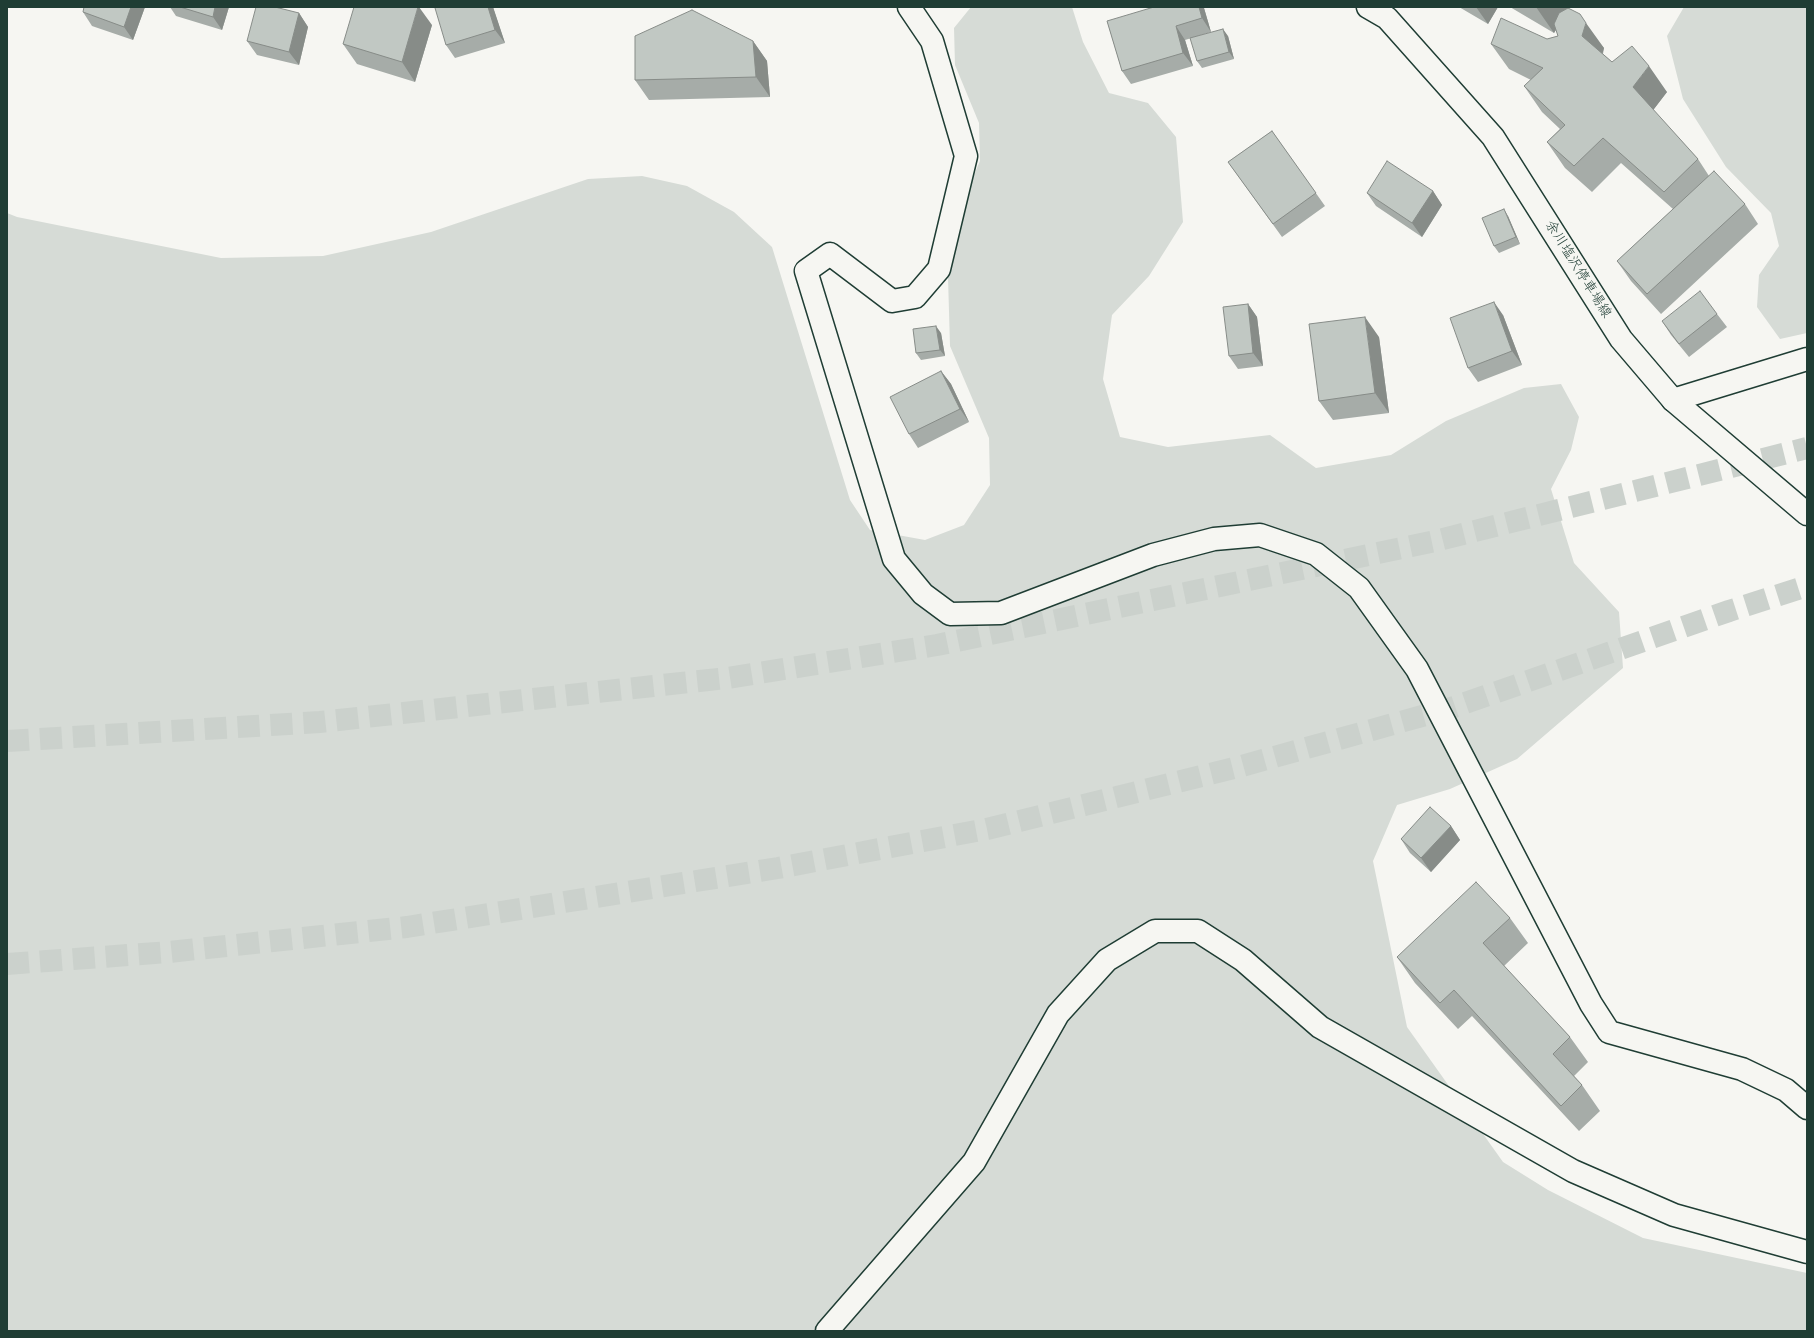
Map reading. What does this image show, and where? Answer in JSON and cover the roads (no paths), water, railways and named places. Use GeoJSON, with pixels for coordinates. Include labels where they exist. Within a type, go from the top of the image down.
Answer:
{"type":"FeatureCollection","features":[{"type":"Feature","properties":{"kind":"street"},"geometry":{"type":"LineString","coordinates":[[909,7],[932,40],[966,156],[939,269],[915,297],[892,301],[830,254],[806,271],[881,519],[894,559],[898,565],[923,594],[950,614],[1001,613],[1154,555],[1214,539],[1260,535],[1316,554],[1359,588],[1417,669],[1591,1004],[1608,1032],[1742,1070],[1786,1090],[1807,1108]]}},
{"type":"Feature","properties":{"kind":"street","name":"余川塩沢停車場線"},"geometry":{"type":"LineString","coordinates":[[1368,7],[1387,18],[1493,137],[1621,339],[1673,400],[1807,514]]}},
{"type":"Feature","properties":{"kind":"street"},"geometry":{"type":"LineString","coordinates":[[1673,400],[1807,359]]}},
{"type":"Feature","properties":{"kind":"street"},"geometry":{"type":"LineString","coordinates":[[827,1331],[974,1162],[1058,1014],[1107,960],[1155,931],[1198,931],[1243,960],[1320,1027],[1573,1171],[1674,1215],[1807,1252]]}},
{"type":"Feature","properties":{"kind":"tunnel"},"geometry":{"type":"LineString","coordinates":[[7,741],[320,722],[727,678],[937,645],[1435,541],[1807,448]]}},
{"type":"Feature","properties":{"kind":"tunnel"},"geometry":{"type":"LineString","coordinates":[[7,964],[169,952],[407,927],[778,868],[987,829],[1238,767],[1451,708],[1729,611],[1807,586]]}}]}
